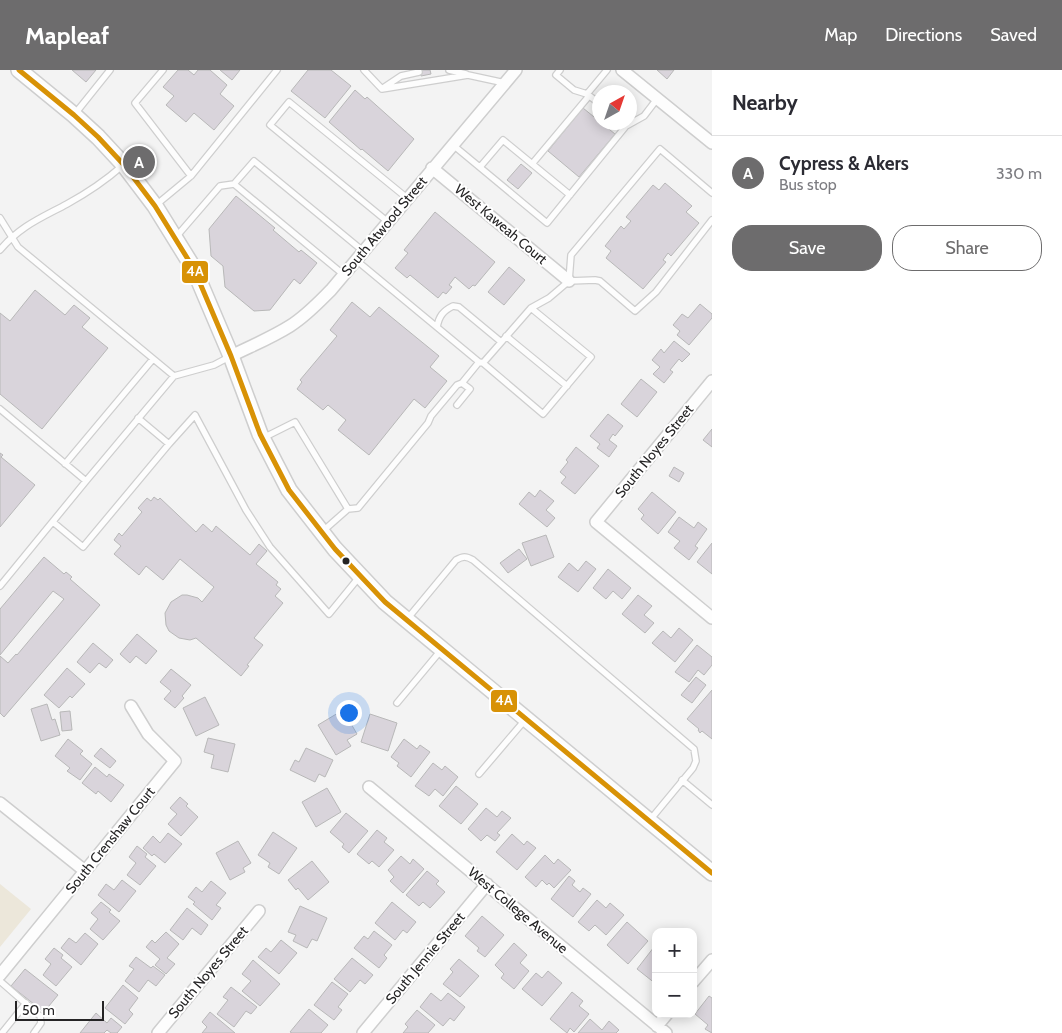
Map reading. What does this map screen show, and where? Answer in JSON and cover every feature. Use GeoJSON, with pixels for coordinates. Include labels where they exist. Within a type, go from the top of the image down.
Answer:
{"type":"FeatureCollection","features":[{"type":"Feature","properties":{"kind":"street"},"geometry":{"type":"LineString","coordinates":[[19,70],[74,114],[124,165],[155,206],[194,269],[263,438],[290,490],[335,549],[385,602],[712,873]]}},
{"type":"Feature","properties":{"kind":"street","name":"South Atwood Street"},"geometry":{"type":"LineString","coordinates":[[231,356],[292,325],[320,301],[516,70]]}},
{"type":"Feature","properties":{"kind":"street"},"geometry":{"type":"LineString","coordinates":[[622,70],[712,143]]}},
{"type":"Feature","properties":{"kind":"street","name":"West Kaweah Court"},"geometry":{"type":"LineString","coordinates":[[432,168],[569,281]]}},
{"type":"Feature","properties":{"kind":"street","name":"South Noyes Street"},"geometry":{"type":"LineString","coordinates":[[712,381],[596,522],[712,618]]}},
{"type":"Feature","properties":{"kind":"street","name":"South Crenshaw Court"},"geometry":{"type":"LineString","coordinates":[[0,975],[175,761],[148,734],[130,706]]}},
{"type":"Feature","properties":{"kind":"street","name":"West College Avenue"},"geometry":{"type":"LineString","coordinates":[[369,787],[662,1029]]}},
{"type":"Feature","properties":{"kind":"street"},"geometry":{"type":"LineString","coordinates":[[0,803],[85,871]]}},
{"type":"Feature","properties":{"kind":"street","name":"South Jennie Street"},"geometry":{"type":"LineString","coordinates":[[363,1033],[487,884]]}},
{"type":"Feature","properties":{"kind":"street","name":"South Noyes Street"},"geometry":{"type":"LineString","coordinates":[[158,1033],[259,911]]}},
{"type":"Feature","properties":{"kind":"street"},"geometry":{"type":"LineString","coordinates":[[697,977],[712,960]]}},
{"type":"Feature","properties":{"kind":"lane"},"geometry":{"type":"LineString","coordinates":[[74,114],[110,70]]}},
{"type":"Feature","properties":{"kind":"lane"},"geometry":{"type":"LineString","coordinates":[[163,70],[135,103],[191,176]]}},
{"type":"Feature","properties":{"kind":"lane"},"geometry":{"type":"LineString","coordinates":[[155,206],[191,176],[277,70]]}},
{"type":"Feature","properties":{"kind":"lane"},"geometry":{"type":"LineString","coordinates":[[364,70],[382,89]]}},
{"type":"Feature","properties":{"kind":"lane"},"geometry":{"type":"LineString","coordinates":[[449,70],[505,83]]}},
{"type":"Feature","properties":{"kind":"lane"},"geometry":{"type":"LineString","coordinates":[[560,70],[556,75],[574,90],[592,98]]}},
{"type":"Feature","properties":{"kind":"lane"},"geometry":{"type":"LineString","coordinates":[[532,164],[607,70]]}},
{"type":"Feature","properties":{"kind":"lane"},"geometry":{"type":"LineString","coordinates":[[382,89],[401,76],[419,72]]}},
{"type":"Feature","properties":{"kind":"lane"},"geometry":{"type":"LineString","coordinates":[[382,89],[468,75]]}},
{"type":"Feature","properties":{"kind":"lane"},"geometry":{"type":"LineString","coordinates":[[637,119],[644,116],[657,99]]}},
{"type":"Feature","properties":{"kind":"lane"},"geometry":{"type":"LineString","coordinates":[[388,222],[270,126],[289,102],[407,198]]}},
{"type":"Feature","properties":{"kind":"lane"},"geometry":{"type":"LineString","coordinates":[[453,145],[547,223],[619,130]]}},
{"type":"Feature","properties":{"kind":"lane"},"geometry":{"type":"LineString","coordinates":[[480,167],[503,140],[570,195]]}},
{"type":"Feature","properties":{"kind":"lane"},"geometry":{"type":"LineString","coordinates":[[569,281],[571,255],[660,149],[712,193]]}},
{"type":"Feature","properties":{"kind":"lane"},"geometry":{"type":"LineString","coordinates":[[175,239],[220,186],[234,184],[254,160],[360,255],[437,328],[544,414],[591,357],[531,308]]}},
{"type":"Feature","properties":{"kind":"lane"},"geometry":{"type":"LineString","coordinates":[[0,250],[11,237],[27,224],[96,186],[124,165]]}},
{"type":"Feature","properties":{"kind":"lane"},"geometry":{"type":"LineString","coordinates":[[234,184],[344,275]]}},
{"type":"Feature","properties":{"kind":"lane"},"geometry":{"type":"LineString","coordinates":[[0,218],[18,247],[174,376]]}},
{"type":"Feature","properties":{"kind":"lane"},"geometry":{"type":"LineString","coordinates":[[322,532],[348,509],[358,508],[457,385],[462,383],[531,308],[549,298],[569,281],[594,280],[600,282],[635,311],[656,292],[712,220]]}},
{"type":"Feature","properties":{"kind":"lane"},"geometry":{"type":"LineString","coordinates":[[437,328],[439,318],[444,310],[453,306],[459,307],[500,342]]}},
{"type":"Feature","properties":{"kind":"lane"},"geometry":{"type":"LineString","coordinates":[[506,336],[567,386]]}},
{"type":"Feature","properties":{"kind":"lane"},"geometry":{"type":"LineString","coordinates":[[0,586],[174,376],[214,365],[231,356]]}},
{"type":"Feature","properties":{"kind":"lane"},"geometry":{"type":"LineString","coordinates":[[66,464],[153,359]]}},
{"type":"Feature","properties":{"kind":"lane"},"geometry":{"type":"LineString","coordinates":[[456,405],[470,389],[462,383]]}},
{"type":"Feature","properties":{"kind":"lane"},"geometry":{"type":"LineString","coordinates":[[0,409],[86,481]]}},
{"type":"Feature","properties":{"kind":"lane"},"geometry":{"type":"LineString","coordinates":[[53,522],[83,546],[195,414],[246,510],[270,547],[329,614],[360,576]]}},
{"type":"Feature","properties":{"kind":"lane"},"geometry":{"type":"LineString","coordinates":[[138,418],[169,444]]}},
{"type":"Feature","properties":{"kind":"lane"},"geometry":{"type":"LineString","coordinates":[[263,438],[295,422],[348,509]]}},
{"type":"Feature","properties":{"kind":"lane"},"geometry":{"type":"LineString","coordinates":[[406,620],[456,560],[461,557],[467,557],[694,748],[696,761],[649,821]]}},
{"type":"Feature","properties":{"kind":"lane"},"geometry":{"type":"LineString","coordinates":[[397,703],[442,649]]}},
{"type":"Feature","properties":{"kind":"lane"},"geometry":{"type":"LineString","coordinates":[[480,774],[526,719]]}},
{"type":"Feature","properties":{"kind":"lane"},"geometry":{"type":"LineString","coordinates":[[682,780],[712,805]]}},
{"type":"Feature","properties":{"kind":"lane"},"geometry":{"type":"LineString","coordinates":[[0,981],[41,1018],[41,1022],[34,1033]]}},
{"type":"Feature","properties":{"kind":"lane"},"geometry":{"type":"LineString","coordinates":[[2,1033],[26,1003]]}},
{"type":"Feature","properties":{"kind":"shaded area"},"geometry":{"type":"Polygon","coordinates":[[[0,884],[31,909],[0,947],[0,884]]]}},
{"type":"Feature","properties":{"kind":"building"},"geometry":{"type":"Polygon","coordinates":[[[72,70],[96,70],[86,82],[72,70]]]}},
{"type":"Feature","properties":{"kind":"building"},"geometry":{"type":"Polygon","coordinates":[[[178,70],[188,70],[194,75],[198,70],[210,70],[227,85],[220,94],[234,106],[214,130],[194,113],[186,122],[166,105],[174,96],[163,87],[178,70]]]}},
{"type":"Feature","properties":{"kind":"building"},"geometry":{"type":"Polygon","coordinates":[[[220,70],[240,70],[232,80],[220,70]]]}},
{"type":"Feature","properties":{"kind":"building"},"geometry":{"type":"Polygon","coordinates":[[[308,70],[331,70],[351,86],[325,118],[291,91],[308,70]]]}},
{"type":"Feature","properties":{"kind":"building"},"geometry":{"type":"Polygon","coordinates":[[[420,70],[430,70],[431,74],[421,76],[420,70]]]}},
{"type":"Feature","properties":{"kind":"building"},"geometry":{"type":"Polygon","coordinates":[[[657,70],[674,70],[667,79],[657,70]]]}},
{"type":"Feature","properties":{"kind":"building"},"geometry":{"type":"Polygon","coordinates":[[[355,90],[365,99],[367,97],[414,139],[388,171],[329,122],[355,90]]]}},
{"type":"Feature","properties":{"kind":"building"},"geometry":{"type":"Polygon","coordinates":[[[583,108],[592,115],[592,130],[610,130],[615,134],[579,177],[548,151],[583,108]]]}},
{"type":"Feature","properties":{"kind":"building"},"geometry":{"type":"Polygon","coordinates":[[[521,164],[532,173],[518,189],[507,180],[521,164]]]}},
{"type":"Feature","properties":{"kind":"building"},"geometry":{"type":"Polygon","coordinates":[[[665,183],[692,206],[686,212],[699,223],[671,256],[668,253],[663,260],[666,262],[643,289],[606,258],[611,251],[605,246],[621,226],[624,229],[631,221],[626,217],[653,185],[659,190],[665,183]]]}},
{"type":"Feature","properties":{"kind":"building"},"geometry":{"type":"Polygon","coordinates":[[[236,196],[275,228],[273,230],[299,252],[301,250],[317,263],[300,284],[294,279],[270,310],[254,311],[225,287],[223,266],[211,256],[209,229],[236,196]]]}},
{"type":"Feature","properties":{"kind":"building"},"geometry":{"type":"Polygon","coordinates":[[[435,212],[495,262],[475,286],[473,285],[469,289],[455,277],[449,285],[452,287],[446,294],[443,292],[438,298],[410,275],[407,278],[395,268],[408,253],[404,250],[435,212]]]}},
{"type":"Feature","properties":{"kind":"building"},"geometry":{"type":"Polygon","coordinates":[[[509,267],[525,280],[504,305],[488,292],[509,267]]]}},
{"type":"Feature","properties":{"kind":"building"},"geometry":{"type":"Polygon","coordinates":[[[35,290],[65,315],[74,305],[90,318],[82,327],[108,348],[42,429],[0,394],[0,313],[10,321],[35,290]]]}},
{"type":"Feature","properties":{"kind":"building"},"geometry":{"type":"Polygon","coordinates":[[[352,302],[370,317],[379,307],[439,356],[430,367],[447,381],[425,408],[414,399],[369,455],[338,430],[346,420],[328,405],[323,410],[297,389],[302,382],[300,380],[337,336],[330,330],[352,302]]]}},
{"type":"Feature","properties":{"kind":"building"},"geometry":{"type":"Polygon","coordinates":[[[700,304],[712,314],[712,318],[689,345],[677,335],[680,331],[673,325],[682,314],[688,318],[700,304]]]}},
{"type":"Feature","properties":{"kind":"building"},"geometry":{"type":"Polygon","coordinates":[[[674,341],[690,354],[682,362],[679,359],[670,370],[673,372],[664,383],[653,374],[660,367],[652,360],[661,349],[664,353],[674,341]]]}},
{"type":"Feature","properties":{"kind":"building"},"geometry":{"type":"Polygon","coordinates":[[[641,379],[657,392],[637,417],[621,404],[641,379]]]}},
{"type":"Feature","properties":{"kind":"building"},"geometry":{"type":"Polygon","coordinates":[[[608,414],[623,426],[609,440],[617,446],[609,457],[597,448],[600,444],[590,436],[608,414]]]}},
{"type":"Feature","properties":{"kind":"building"},"geometry":{"type":"Polygon","coordinates":[[[712,429],[712,447],[703,440],[712,429]]]}},
{"type":"Feature","properties":{"kind":"building"},"geometry":{"type":"Polygon","coordinates":[[[576,447],[599,466],[575,494],[561,483],[566,477],[560,472],[576,447]]]}},
{"type":"Feature","properties":{"kind":"building"},"geometry":{"type":"Polygon","coordinates":[[[0,453],[3,455],[1,457],[35,485],[0,527],[0,453]]]}},
{"type":"Feature","properties":{"kind":"building"},"geometry":{"type":"Polygon","coordinates":[[[674,467],[684,473],[679,482],[669,476],[674,467]]]}},
{"type":"Feature","properties":{"kind":"building"},"geometry":{"type":"Polygon","coordinates":[[[540,490],[554,501],[546,510],[555,518],[547,527],[519,504],[529,492],[535,497],[540,490]]]}},
{"type":"Feature","properties":{"kind":"building"},"geometry":{"type":"Polygon","coordinates":[[[652,492],[676,512],[658,534],[641,519],[644,515],[638,509],[652,492]]]}},
{"type":"Feature","properties":{"kind":"building"},"geometry":{"type":"Polygon","coordinates":[[[154,497],[158,500],[160,498],[196,532],[203,524],[212,532],[216,526],[250,555],[259,544],[267,551],[256,564],[278,582],[276,585],[281,589],[275,596],[283,603],[254,638],[263,645],[241,676],[196,638],[190,640],[179,638],[169,631],[166,625],[165,613],[171,602],[182,595],[187,595],[198,598],[202,602],[214,587],[180,559],[163,580],[146,566],[139,575],[114,554],[121,546],[114,540],[119,533],[122,536],[142,512],[138,508],[147,498],[151,501],[154,497]]]}},
{"type":"Feature","properties":{"kind":"building"},"geometry":{"type":"Polygon","coordinates":[[[679,517],[694,528],[698,522],[707,529],[695,546],[698,548],[689,560],[674,548],[680,541],[668,532],[679,517]]]}},
{"type":"Feature","properties":{"kind":"building"},"geometry":{"type":"Polygon","coordinates":[[[546,535],[554,557],[531,566],[522,543],[546,535]]]}},
{"type":"Feature","properties":{"kind":"building"},"geometry":{"type":"Polygon","coordinates":[[[712,543],[712,574],[697,562],[712,543]]]}},
{"type":"Feature","properties":{"kind":"building"},"geometry":{"type":"Polygon","coordinates":[[[519,549],[527,559],[508,573],[500,563],[519,549]]]}},
{"type":"Feature","properties":{"kind":"building"},"geometry":{"type":"Polygon","coordinates":[[[44,557],[64,574],[66,572],[72,577],[70,579],[100,605],[4,717],[0,713],[0,656],[8,663],[17,655],[64,599],[53,591],[0,655],[0,609],[44,557]]]}},
{"type":"Feature","properties":{"kind":"building"},"geometry":{"type":"Polygon","coordinates":[[[586,561],[596,569],[578,592],[558,577],[569,563],[578,571],[586,561]]]}},
{"type":"Feature","properties":{"kind":"building"},"geometry":{"type":"Polygon","coordinates":[[[608,569],[631,588],[622,599],[613,591],[606,599],[593,588],[608,569]]]}},
{"type":"Feature","properties":{"kind":"building"},"geometry":{"type":"Polygon","coordinates":[[[638,595],[652,606],[644,615],[654,623],[645,633],[622,614],[638,595]]]}},
{"type":"Feature","properties":{"kind":"building"},"geometry":{"type":"Polygon","coordinates":[[[679,628],[693,640],[675,662],[652,643],[663,631],[671,638],[679,628]]]}},
{"type":"Feature","properties":{"kind":"building"},"geometry":{"type":"Polygon","coordinates":[[[137,634],[157,651],[146,664],[136,656],[130,663],[120,654],[137,634]]]}},
{"type":"Feature","properties":{"kind":"building"},"geometry":{"type":"Polygon","coordinates":[[[93,643],[113,660],[106,668],[99,663],[90,673],[77,662],[93,643]]]}},
{"type":"Feature","properties":{"kind":"building"},"geometry":{"type":"Polygon","coordinates":[[[697,645],[712,657],[712,665],[704,675],[698,670],[689,682],[675,672],[697,645]]]}},
{"type":"Feature","properties":{"kind":"building"},"geometry":{"type":"Polygon","coordinates":[[[67,668],[85,684],[59,708],[44,695],[67,668]]]}},
{"type":"Feature","properties":{"kind":"building"},"geometry":{"type":"Polygon","coordinates":[[[171,669],[191,685],[182,696],[184,698],[175,708],[164,699],[171,691],[160,682],[171,669]]]}},
{"type":"Feature","properties":{"kind":"building"},"geometry":{"type":"Polygon","coordinates":[[[696,677],[706,685],[692,703],[681,695],[696,677]]]}},
{"type":"Feature","properties":{"kind":"building"},"geometry":{"type":"Polygon","coordinates":[[[712,690],[712,739],[702,731],[700,733],[699,729],[687,719],[712,690]]]}},
{"type":"Feature","properties":{"kind":"building"},"geometry":{"type":"Polygon","coordinates":[[[205,697],[219,725],[196,736],[183,708],[205,697]]]}},
{"type":"Feature","properties":{"kind":"building"},"geometry":{"type":"Polygon","coordinates":[[[47,704],[52,720],[55,719],[60,735],[41,741],[31,709],[47,704]]]}},
{"type":"Feature","properties":{"kind":"building"},"geometry":{"type":"Polygon","coordinates":[[[343,710],[357,734],[347,740],[351,746],[336,755],[318,725],[343,710]]]}},
{"type":"Feature","properties":{"kind":"building"},"geometry":{"type":"Polygon","coordinates":[[[70,711],[72,730],[62,731],[60,712],[70,711]]]}},
{"type":"Feature","properties":{"kind":"building"},"geometry":{"type":"Polygon","coordinates":[[[370,714],[397,723],[388,751],[361,742],[370,714]]]}},
{"type":"Feature","properties":{"kind":"building"},"geometry":{"type":"Polygon","coordinates":[[[208,738],[235,744],[228,772],[211,768],[214,755],[204,752],[208,738]]]}},
{"type":"Feature","properties":{"kind":"building"},"geometry":{"type":"Polygon","coordinates":[[[68,739],[83,751],[80,754],[92,764],[80,780],[67,771],[70,768],[55,756],[68,739]]]}},
{"type":"Feature","properties":{"kind":"building"},"geometry":{"type":"Polygon","coordinates":[[[404,739],[417,749],[420,745],[430,752],[411,777],[397,766],[399,763],[391,757],[404,739]]]}},
{"type":"Feature","properties":{"kind":"building"},"geometry":{"type":"Polygon","coordinates":[[[101,748],[116,761],[110,768],[94,756],[101,748]]]}},
{"type":"Feature","properties":{"kind":"building"},"geometry":{"type":"Polygon","coordinates":[[[306,748],[333,760],[325,777],[319,774],[315,782],[290,770],[295,760],[299,762],[306,748]]]}},
{"type":"Feature","properties":{"kind":"building"},"geometry":{"type":"Polygon","coordinates":[[[433,763],[442,770],[445,766],[458,777],[443,796],[435,789],[429,796],[415,786],[433,763]]]}},
{"type":"Feature","properties":{"kind":"building"},"geometry":{"type":"Polygon","coordinates":[[[95,767],[107,777],[109,774],[124,785],[111,802],[98,791],[96,794],[82,783],[95,767]]]}},
{"type":"Feature","properties":{"kind":"building"},"geometry":{"type":"Polygon","coordinates":[[[456,786],[478,804],[461,824],[439,806],[456,786]]]}},
{"type":"Feature","properties":{"kind":"building"},"geometry":{"type":"Polygon","coordinates":[[[327,788],[341,812],[316,827],[302,802],[327,788]]]}},
{"type":"Feature","properties":{"kind":"building"},"geometry":{"type":"Polygon","coordinates":[[[180,797],[188,804],[186,806],[198,817],[181,836],[168,824],[177,814],[170,808],[180,797]]]}},
{"type":"Feature","properties":{"kind":"building"},"geometry":{"type":"Polygon","coordinates":[[[486,808],[497,817],[502,811],[511,818],[497,833],[500,835],[495,841],[487,835],[481,841],[468,829],[486,808]]]}},
{"type":"Feature","properties":{"kind":"building"},"geometry":{"type":"Polygon","coordinates":[[[346,813],[368,831],[349,853],[342,847],[344,844],[330,832],[346,813]]]}},
{"type":"Feature","properties":{"kind":"building"},"geometry":{"type":"Polygon","coordinates":[[[377,830],[387,838],[384,842],[394,850],[379,867],[372,861],[369,864],[357,854],[377,830]]]}},
{"type":"Feature","properties":{"kind":"building"},"geometry":{"type":"Polygon","coordinates":[[[273,832],[297,848],[279,874],[268,867],[270,863],[258,855],[273,832]]]}},
{"type":"Feature","properties":{"kind":"building"},"geometry":{"type":"Polygon","coordinates":[[[168,833],[182,844],[165,863],[154,854],[152,856],[143,848],[153,836],[160,843],[168,833]]]}},
{"type":"Feature","properties":{"kind":"building"},"geometry":{"type":"Polygon","coordinates":[[[512,834],[524,845],[527,841],[536,848],[517,870],[496,852],[512,834]]]}},
{"type":"Feature","properties":{"kind":"building"},"geometry":{"type":"Polygon","coordinates":[[[238,841],[251,863],[243,868],[245,872],[230,880],[216,853],[238,841]]]}},
{"type":"Feature","properties":{"kind":"building"},"geometry":{"type":"Polygon","coordinates":[[[137,846],[147,854],[145,857],[156,866],[140,885],[127,875],[136,863],[129,857],[137,846]]]}},
{"type":"Feature","properties":{"kind":"building"},"geometry":{"type":"Polygon","coordinates":[[[545,855],[554,864],[558,859],[571,870],[554,888],[542,880],[536,887],[525,877],[545,855]]]}},
{"type":"Feature","properties":{"kind":"building"},"geometry":{"type":"Polygon","coordinates":[[[401,856],[410,864],[413,859],[424,869],[403,893],[390,881],[394,877],[388,870],[401,856]]]}},
{"type":"Feature","properties":{"kind":"building"},"geometry":{"type":"Polygon","coordinates":[[[312,861],[329,882],[308,900],[288,880],[312,861]]]}},
{"type":"Feature","properties":{"kind":"building"},"geometry":{"type":"Polygon","coordinates":[[[427,871],[439,881],[436,884],[445,892],[430,908],[423,902],[419,906],[406,895],[427,871]]]}},
{"type":"Feature","properties":{"kind":"building"},"geometry":{"type":"Polygon","coordinates":[[[569,876],[575,881],[572,885],[580,892],[583,888],[591,894],[573,917],[551,899],[569,876]]]}},
{"type":"Feature","properties":{"kind":"building"},"geometry":{"type":"Polygon","coordinates":[[[122,880],[136,891],[119,912],[98,895],[106,884],[114,890],[122,880]]]}},
{"type":"Feature","properties":{"kind":"building"},"geometry":{"type":"Polygon","coordinates":[[[211,881],[226,893],[216,905],[221,908],[212,920],[193,904],[195,902],[188,897],[196,887],[202,892],[211,881]]]}},
{"type":"Feature","properties":{"kind":"building"},"geometry":{"type":"Polygon","coordinates":[[[597,900],[606,908],[610,903],[624,915],[606,935],[595,925],[589,931],[578,922],[597,900]]]}},
{"type":"Feature","properties":{"kind":"building"},"geometry":{"type":"Polygon","coordinates":[[[101,902],[120,921],[103,940],[90,929],[98,919],[91,913],[101,902]]]}},
{"type":"Feature","properties":{"kind":"building"},"geometry":{"type":"Polygon","coordinates":[[[392,902],[416,922],[407,933],[403,930],[395,940],[375,923],[392,902]]]}},
{"type":"Feature","properties":{"kind":"building"},"geometry":{"type":"Polygon","coordinates":[[[300,906],[327,918],[317,941],[312,939],[307,948],[293,941],[296,935],[288,932],[300,906]]]}},
{"type":"Feature","properties":{"kind":"building"},"geometry":{"type":"Polygon","coordinates":[[[187,908],[208,925],[201,935],[192,928],[183,940],[170,930],[187,908]]]}},
{"type":"Feature","properties":{"kind":"building"},"geometry":{"type":"Polygon","coordinates":[[[482,916],[504,935],[485,957],[477,951],[479,948],[465,936],[482,916]]]}},
{"type":"Feature","properties":{"kind":"building"},"geometry":{"type":"Polygon","coordinates":[[[627,922],[648,941],[628,964],[607,945],[627,922]]]}},
{"type":"Feature","properties":{"kind":"building"},"geometry":{"type":"Polygon","coordinates":[[[374,931],[392,945],[384,955],[387,958],[379,968],[354,948],[364,936],[368,939],[374,931]]]}},
{"type":"Feature","properties":{"kind":"building"},"geometry":{"type":"Polygon","coordinates":[[[166,932],[179,944],[167,958],[175,964],[166,974],[155,965],[160,959],[146,947],[152,940],[155,943],[166,932]]]}},
{"type":"Feature","properties":{"kind":"building"},"geometry":{"type":"Polygon","coordinates":[[[85,933],[98,944],[81,965],[61,948],[69,938],[76,943],[85,933]]]}},
{"type":"Feature","properties":{"kind":"building"},"geometry":{"type":"Polygon","coordinates":[[[281,940],[297,953],[279,974],[258,957],[266,948],[271,952],[281,940]]]}},
{"type":"Feature","properties":{"kind":"building"},"geometry":{"type":"Polygon","coordinates":[[[514,943],[527,955],[520,963],[529,971],[514,989],[501,978],[504,974],[495,965],[514,943]]]}},
{"type":"Feature","properties":{"kind":"building"},"geometry":{"type":"Polygon","coordinates":[[[54,948],[63,955],[61,958],[72,967],[56,986],[43,975],[51,964],[45,959],[54,948]]]}},
{"type":"Feature","properties":{"kind":"building"},"geometry":{"type":"Polygon","coordinates":[[[652,950],[652,981],[637,969],[652,950]]]}},
{"type":"Feature","properties":{"kind":"building"},"geometry":{"type":"Polygon","coordinates":[[[136,957],[165,975],[156,986],[148,980],[139,992],[125,981],[134,969],[129,966],[136,957]]]}},
{"type":"Feature","properties":{"kind":"building"},"geometry":{"type":"Polygon","coordinates":[[[352,958],[373,975],[365,984],[360,980],[350,992],[334,979],[352,958]]]}},
{"type":"Feature","properties":{"kind":"building"},"geometry":{"type":"Polygon","coordinates":[[[459,959],[479,976],[460,997],[443,984],[453,972],[450,969],[459,959]]]}},
{"type":"Feature","properties":{"kind":"building"},"geometry":{"type":"Polygon","coordinates":[[[253,960],[280,984],[260,1006],[242,991],[251,981],[242,974],[253,960]]]}},
{"type":"Feature","properties":{"kind":"building"},"geometry":{"type":"Polygon","coordinates":[[[25,969],[58,995],[44,1012],[11,986],[25,969]]]}},
{"type":"Feature","properties":{"kind":"building"},"geometry":{"type":"Polygon","coordinates":[[[548,971],[562,983],[542,1006],[522,989],[536,973],[542,978],[548,971]]]}},
{"type":"Feature","properties":{"kind":"building"},"geometry":{"type":"Polygon","coordinates":[[[332,982],[348,994],[338,1007],[342,1010],[334,1020],[314,1005],[332,982]]]}},
{"type":"Feature","properties":{"kind":"building"},"geometry":{"type":"Polygon","coordinates":[[[123,985],[138,998],[129,1010],[133,1014],[125,1024],[105,1008],[123,985]]]}},
{"type":"Feature","properties":{"kind":"building"},"geometry":{"type":"Polygon","coordinates":[[[231,987],[257,1007],[251,1014],[246,1011],[234,1027],[217,1014],[228,1000],[223,997],[231,987]]]}},
{"type":"Feature","properties":{"kind":"building"},"geometry":{"type":"Polygon","coordinates":[[[572,992],[583,1001],[579,1006],[589,1014],[574,1032],[570,1028],[567,1033],[550,1019],[572,992]]]}},
{"type":"Feature","properties":{"kind":"building"},"geometry":{"type":"Polygon","coordinates":[[[431,993],[441,1001],[448,993],[465,1007],[454,1021],[450,1018],[443,1026],[420,1007],[431,993]]]}},
{"type":"Feature","properties":{"kind":"building"},"geometry":{"type":"Polygon","coordinates":[[[709,996],[712,998],[712,1033],[705,1029],[708,1025],[697,1016],[697,1011],[709,996]]]}},
{"type":"Feature","properties":{"kind":"building"},"geometry":{"type":"Polygon","coordinates":[[[309,1009],[328,1025],[321,1033],[290,1032],[309,1009]]]}},
{"type":"Feature","properties":{"kind":"building"},"geometry":{"type":"Polygon","coordinates":[[[417,1010],[435,1025],[428,1033],[403,1033],[408,1027],[405,1024],[417,1010]]]}},
{"type":"Feature","properties":{"kind":"building"},"geometry":{"type":"Polygon","coordinates":[[[210,1012],[235,1033],[202,1033],[207,1027],[202,1022],[210,1012]]]}},
{"type":"Feature","properties":{"kind":"building"},"geometry":{"type":"Polygon","coordinates":[[[96,1013],[107,1023],[111,1018],[122,1027],[117,1033],[111,1033],[107,1030],[104,1033],[80,1033],[96,1013]]]}},
{"type":"Feature","properties":{"kind":"building"},"geometry":{"type":"Polygon","coordinates":[[[590,1019],[602,1030],[609,1021],[619,1030],[616,1033],[578,1033],[590,1019]]]}},
{"type":"Feature","properties":{"kind":"transit line","name":"4A"},"geometry":{"type":"LineString","coordinates":[[19,70],[98,137],[124,165],[155,206],[194,269],[231,356],[260,434],[289,490],[335,549],[385,602],[712,873]]}},
{"type":"Feature","properties":{"kind":"place","name":"Cypress & Akers"},"geometry":{"type":"Point","coordinates":[139,162]}}]}
